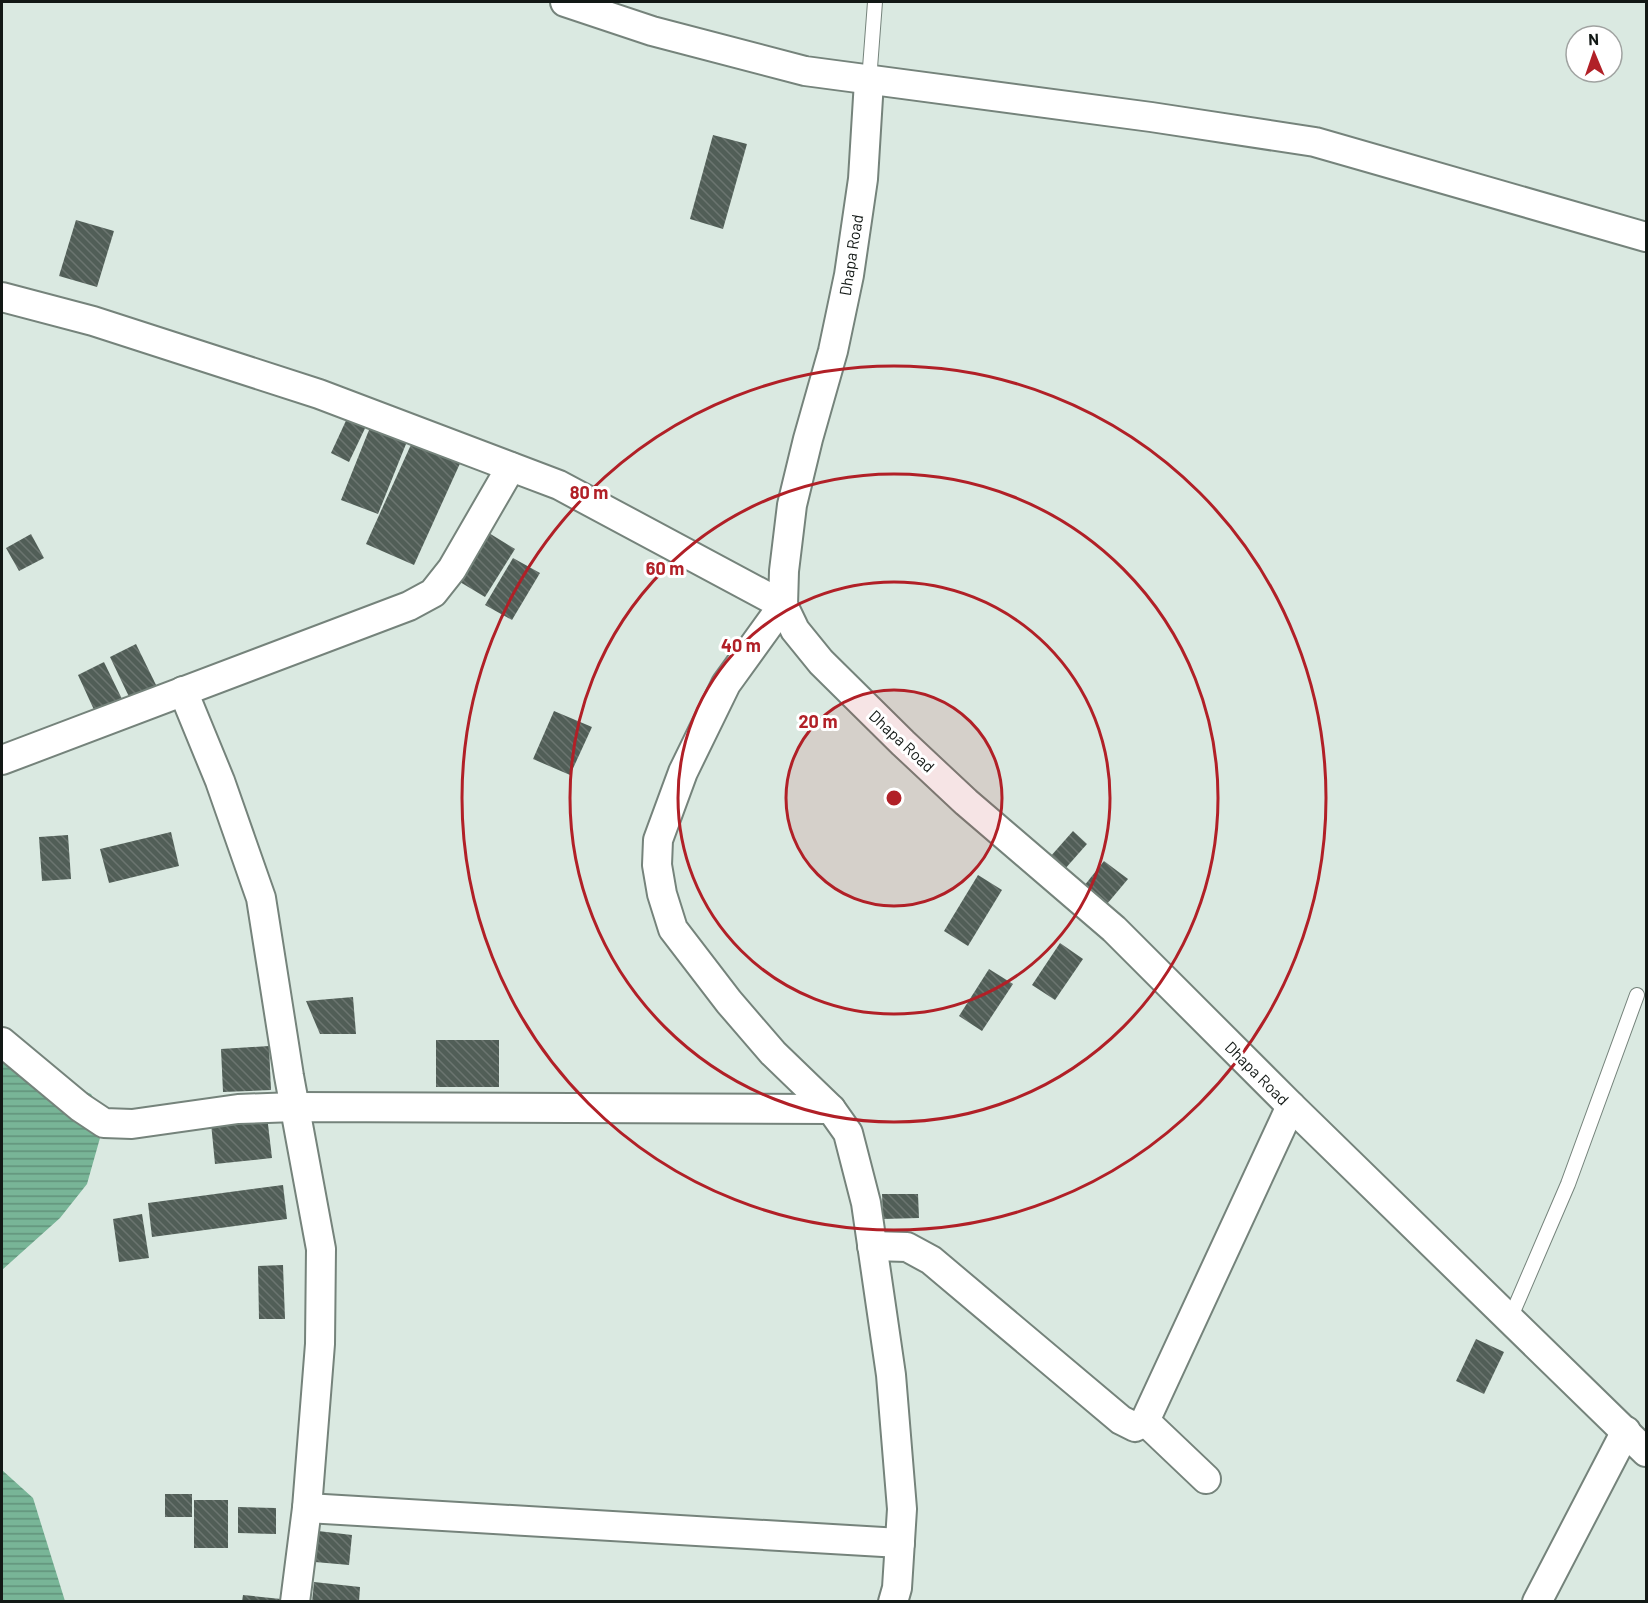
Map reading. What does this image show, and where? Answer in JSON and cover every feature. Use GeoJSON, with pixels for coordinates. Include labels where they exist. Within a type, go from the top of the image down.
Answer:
{"type":"FeatureCollection","features":[{"type":"Feature","properties":{"kind":"street"},"geometry":{"type":"LineString","coordinates":[[565,2],[652,31],[805,71],[1151,117],[1315,142],[1647,237]]}},
{"type":"Feature","properties":{"kind":"street","name":"Dhapa Road"},"geometry":{"type":"LineString","coordinates":[[869,81],[863,180],[849,275],[833,351],[792,505],[784,571],[783,605],[795,630],[821,662],[853,695],[966,802],[1114,929],[1291,1106],[1647,1452]]}},
{"type":"Feature","properties":{"kind":"street"},"geometry":{"type":"LineString","coordinates":[[2,297],[93,321],[319,394],[559,485],[783,605],[726,684],[683,772],[658,840],[657,864],[662,894],[673,929],[729,1002],[773,1053],[831,1109],[848,1133],[866,1203],[891,1375],[902,1509],[900,1543],[902,1597]]}},
{"type":"Feature","properties":{"kind":"street"},"geometry":{"type":"LineString","coordinates":[[2,760],[409,606],[434,593],[457,560],[511,467]]}},
{"type":"Feature","properties":{"kind":"street"},"geometry":{"type":"LineString","coordinates":[[183,691],[220,781],[261,897],[321,1249],[320,1344],[308,1508],[295,1602]]}},
{"type":"Feature","properties":{"kind":"street"},"geometry":{"type":"LineString","coordinates":[[2,1042],[80,1107],[104,1123],[132,1124],[238,1109],[295,1107],[831,1109]]}},
{"type":"Feature","properties":{"kind":"street"},"geometry":{"type":"LineString","coordinates":[[872,1246],[908,1247],[931,1260],[1121,1420],[1135,1427],[1145,1421],[1291,1106]]}},
{"type":"Feature","properties":{"kind":"street"},"geometry":{"type":"LineString","coordinates":[[1145,1421],[1206,1479]]}},
{"type":"Feature","properties":{"kind":"street"},"geometry":{"type":"LineString","coordinates":[[1537,1602],[1626,1431]]}},
{"type":"Feature","properties":{"kind":"street"},"geometry":{"type":"LineString","coordinates":[[308,1508],[900,1543]]}},
{"type":"Feature","properties":{"kind":"lane"},"geometry":{"type":"LineString","coordinates":[[869,81],[875,2]]}},
{"type":"Feature","properties":{"kind":"lane"},"geometry":{"type":"LineString","coordinates":[[1510,1319],[1568,1184],[1637,995]]}},
{"type":"Feature","properties":{"kind":"shaded area"},"geometry":{"type":"Polygon","coordinates":[[[2,1047],[17,1064],[91,1094],[102,1114],[100,1138],[87,1184],[60,1218],[2,1270],[2,1047]]]}},
{"type":"Feature","properties":{"kind":"shaded area"},"geometry":{"type":"Polygon","coordinates":[[[2,1470],[33,1498],[65,1601],[2,1601],[2,1470]]]}},
{"type":"Feature","properties":{"kind":"building"},"geometry":{"type":"Polygon","coordinates":[[[713,135],[747,144],[723,229],[690,219],[713,135]]]}},
{"type":"Feature","properties":{"kind":"building"},"geometry":{"type":"Polygon","coordinates":[[[76,220],[114,231],[97,287],[59,276],[76,220]]]}},
{"type":"Feature","properties":{"kind":"building"},"geometry":{"type":"Polygon","coordinates":[[[350,412],[369,420],[349,462],[331,453],[350,412]]]}},
{"type":"Feature","properties":{"kind":"building"},"geometry":{"type":"Polygon","coordinates":[[[373,420],[410,434],[378,514],[341,500],[373,420]]]}},
{"type":"Feature","properties":{"kind":"building"},"geometry":{"type":"Polygon","coordinates":[[[414,438],[462,459],[414,565],[366,544],[414,438]]]}},
{"type":"Feature","properties":{"kind":"building"},"geometry":{"type":"Polygon","coordinates":[[[484,530],[515,549],[485,597],[455,579],[484,530]]]}},
{"type":"Feature","properties":{"kind":"building"},"geometry":{"type":"Polygon","coordinates":[[[31,534],[44,558],[19,571],[6,548],[31,534]]]}},
{"type":"Feature","properties":{"kind":"building"},"geometry":{"type":"Polygon","coordinates":[[[513,558],[540,573],[512,620],[485,605],[513,558]]]}},
{"type":"Feature","properties":{"kind":"building"},"geometry":{"type":"Polygon","coordinates":[[[136,644],[158,689],[131,701],[110,657],[136,644]]]}},
{"type":"Feature","properties":{"kind":"building"},"geometry":{"type":"Polygon","coordinates":[[[104,662],[122,699],[95,712],[78,675],[104,662]]]}},
{"type":"Feature","properties":{"kind":"building"},"geometry":{"type":"Polygon","coordinates":[[[554,711],[592,727],[570,775],[533,759],[554,711]]]}},
{"type":"Feature","properties":{"kind":"building"},"geometry":{"type":"Polygon","coordinates":[[[1073,831],[1087,844],[1064,870],[1050,857],[1073,831]]]}},
{"type":"Feature","properties":{"kind":"building"},"geometry":{"type":"Polygon","coordinates":[[[171,832],[179,866],[109,883],[100,849],[171,832]]]}},
{"type":"Feature","properties":{"kind":"building"},"geometry":{"type":"Polygon","coordinates":[[[68,835],[71,879],[42,881],[39,837],[68,835]]]}},
{"type":"Feature","properties":{"kind":"building"},"geometry":{"type":"Polygon","coordinates":[[[1104,861],[1128,879],[1107,904],[1084,886],[1104,861]]]}},
{"type":"Feature","properties":{"kind":"building"},"geometry":{"type":"Polygon","coordinates":[[[978,875],[1002,890],[968,946],[944,931],[978,875]]]}},
{"type":"Feature","properties":{"kind":"building"},"geometry":{"type":"Polygon","coordinates":[[[1060,943],[1083,959],[1055,1000],[1032,985],[1060,943]]]}},
{"type":"Feature","properties":{"kind":"building"},"geometry":{"type":"Polygon","coordinates":[[[989,969],[1013,984],[982,1031],[959,1016],[989,969]]]}},
{"type":"Feature","properties":{"kind":"building"},"geometry":{"type":"Polygon","coordinates":[[[353,997],[356,1034],[320,1034],[306,1001],[353,997]]]}},
{"type":"Feature","properties":{"kind":"building"},"geometry":{"type":"Polygon","coordinates":[[[436,1040],[499,1040],[499,1087],[436,1087],[436,1040]]]}},
{"type":"Feature","properties":{"kind":"building"},"geometry":{"type":"Polygon","coordinates":[[[269,1046],[271,1090],[223,1092],[221,1049],[269,1046]]]}},
{"type":"Feature","properties":{"kind":"building"},"geometry":{"type":"Polygon","coordinates":[[[267,1116],[272,1158],[215,1164],[211,1123],[267,1116]]]}},
{"type":"Feature","properties":{"kind":"building"},"geometry":{"type":"Polygon","coordinates":[[[283,1185],[287,1219],[152,1237],[148,1203],[283,1185]]]}},
{"type":"Feature","properties":{"kind":"building"},"geometry":{"type":"Polygon","coordinates":[[[882,1194],[918,1194],[919,1218],[883,1219],[882,1194]]]}},
{"type":"Feature","properties":{"kind":"building"},"geometry":{"type":"Polygon","coordinates":[[[142,1214],[149,1258],[119,1262],[113,1219],[142,1214]]]}},
{"type":"Feature","properties":{"kind":"building"},"geometry":{"type":"Polygon","coordinates":[[[283,1265],[285,1319],[259,1319],[258,1266],[283,1265]]]}},
{"type":"Feature","properties":{"kind":"building"},"geometry":{"type":"Polygon","coordinates":[[[1476,1339],[1504,1352],[1484,1394],[1456,1381],[1476,1339]]]}},
{"type":"Feature","properties":{"kind":"building"},"geometry":{"type":"Polygon","coordinates":[[[165,1494],[192,1494],[192,1517],[165,1517],[165,1494]]]}},
{"type":"Feature","properties":{"kind":"building"},"geometry":{"type":"Polygon","coordinates":[[[194,1500],[228,1500],[228,1548],[194,1548],[194,1500]]]}},
{"type":"Feature","properties":{"kind":"building"},"geometry":{"type":"Polygon","coordinates":[[[238,1507],[276,1508],[276,1534],[238,1533],[238,1507]]]}},
{"type":"Feature","properties":{"kind":"building"},"geometry":{"type":"Polygon","coordinates":[[[318,1531],[352,1535],[349,1565],[315,1562],[318,1531]]]}},
{"type":"Feature","properties":{"kind":"building"},"geometry":{"type":"Polygon","coordinates":[[[314,1582],[360,1587],[359,1602],[312,1602],[314,1582]]]}},
{"type":"Feature","properties":{"kind":"building"},"geometry":{"type":"Polygon","coordinates":[[[243,1595],[281,1599],[280,1602],[242,1602],[243,1595]]]}}]}
